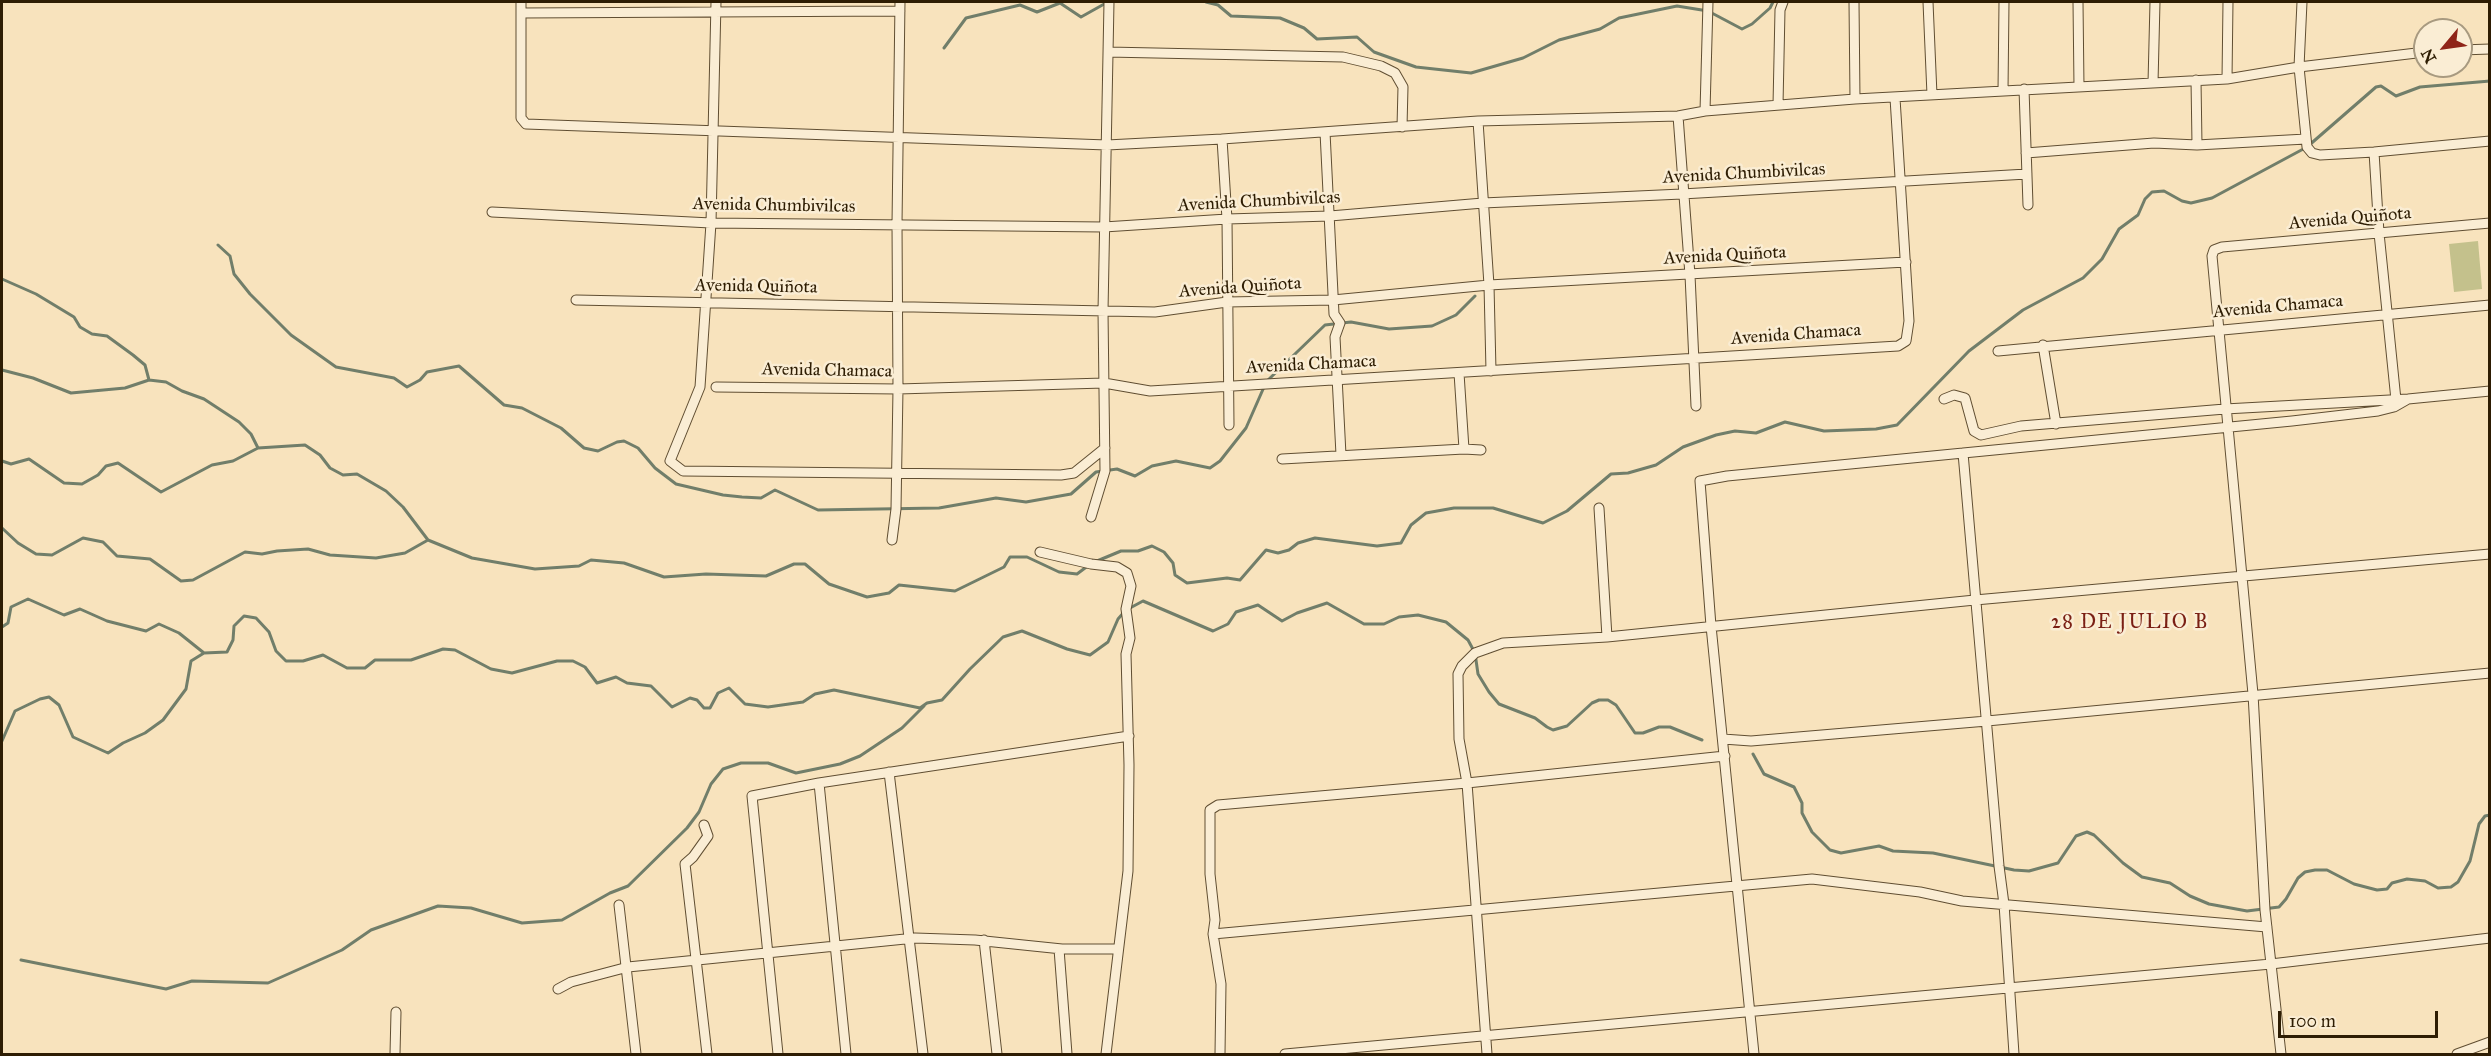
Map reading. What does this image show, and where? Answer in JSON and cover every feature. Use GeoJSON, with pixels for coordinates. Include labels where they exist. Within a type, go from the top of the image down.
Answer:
{"type":"FeatureCollection","features":[{"type":"Feature","properties":{"kind":"street"},"geometry":{"type":"LineString","coordinates":[[521,2],[521,118],[526,124],[1107,145],[1478,122],[1678,116],[1705,111],[1855,99],[2227,79],[2299,67],[2413,53]]}},
{"type":"Feature","properties":{"kind":"street"},"geometry":{"type":"LineString","coordinates":[[716,2],[711,223],[700,387],[670,461],[683,471],[1061,475],[1074,473],[1105,448]]}},
{"type":"Feature","properties":{"kind":"street"},"geometry":{"type":"LineString","coordinates":[[1091,517],[1105,471],[1103,311],[1109,2]]}},
{"type":"Feature","properties":{"kind":"street"},"geometry":{"type":"LineString","coordinates":[[1705,111],[1708,2]]}},
{"type":"Feature","properties":{"kind":"street"},"geometry":{"type":"LineString","coordinates":[[1778,105],[1780,10],[1783,2]]}},
{"type":"Feature","properties":{"kind":"street"},"geometry":{"type":"LineString","coordinates":[[1854,2],[1855,99]]}},
{"type":"Feature","properties":{"kind":"street"},"geometry":{"type":"LineString","coordinates":[[1928,2],[1932,95]]}},
{"type":"Feature","properties":{"kind":"street"},"geometry":{"type":"LineString","coordinates":[[2003,91],[2004,2]]}},
{"type":"Feature","properties":{"kind":"street"},"geometry":{"type":"LineString","coordinates":[[2078,2],[2079,87]]}},
{"type":"Feature","properties":{"kind":"street"},"geometry":{"type":"LineString","coordinates":[[2153,83],[2154,2]]}},
{"type":"Feature","properties":{"kind":"street"},"geometry":{"type":"LineString","coordinates":[[2227,79],[2228,2]]}},
{"type":"Feature","properties":{"kind":"street"},"geometry":{"type":"LineString","coordinates":[[2302,2],[2299,67],[2307,147],[2312,153],[2320,155],[2374,152],[2490,141]]}},
{"type":"Feature","properties":{"kind":"street"},"geometry":{"type":"LineString","coordinates":[[521,13],[716,12],[900,6],[897,473],[892,540]]}},
{"type":"Feature","properties":{"kind":"street"},"geometry":{"type":"LineString","coordinates":[[2473,50],[2490,49]]}},
{"type":"Feature","properties":{"kind":"street"},"geometry":{"type":"LineString","coordinates":[[1108,52],[1343,57],[1381,66],[1395,73],[1403,87],[1402,127]]}},
{"type":"Feature","properties":{"kind":"street"},"geometry":{"type":"LineString","coordinates":[[2196,80],[2197,145]]}},
{"type":"Feature","properties":{"kind":"street"},"geometry":{"type":"LineString","coordinates":[[2024,89],[2028,205]]}},
{"type":"Feature","properties":{"kind":"street"},"geometry":{"type":"LineString","coordinates":[[1895,98],[1906,262]]}},
{"type":"Feature","properties":{"kind":"street"},"geometry":{"type":"LineString","coordinates":[[1678,116],[1682,194],[1690,275],[1696,406]]}},
{"type":"Feature","properties":{"kind":"street"},"geometry":{"type":"LineString","coordinates":[[1478,122],[1489,285],[1491,371]]}},
{"type":"Feature","properties":{"kind":"street"},"geometry":{"type":"LineString","coordinates":[[1325,132],[1334,314],[1340,323],[1335,337],[1341,455]]}},
{"type":"Feature","properties":{"kind":"street"},"geometry":{"type":"LineString","coordinates":[[1222,139],[1227,219],[1229,425]]}},
{"type":"Feature","properties":{"kind":"street"},"geometry":{"type":"LineString","coordinates":[[2026,153],[2154,143],[2197,145],[2306,139]]}},
{"type":"Feature","properties":{"kind":"street"},"geometry":{"type":"LineString","coordinates":[[2374,152],[2379,233],[2396,400]]}},
{"type":"Feature","properties":{"kind":"street","name":"Avenida Chumbivilcas"},"geometry":{"type":"LineString","coordinates":[[492,212],[711,223],[1104,227],[1227,219],[1330,216],[1483,203],[2026,174]]}},
{"type":"Feature","properties":{"kind":"street","name":"Avenida Quiñota"},"geometry":{"type":"LineString","coordinates":[[2217,329],[2212,255],[2214,250],[2222,247],[2490,222]]}},
{"type":"Feature","properties":{"kind":"street","name":"Avenida Quiñota"},"geometry":{"type":"LineString","coordinates":[[576,300],[1155,312],[1227,302],[1333,300],[1489,285],[1906,262]]}},
{"type":"Feature","properties":{"kind":"street","name":"Avenida Chamaca"},"geometry":{"type":"LineString","coordinates":[[716,387],[898,389],[1104,383],[1150,391],[1898,346],[1906,341],[1909,321],[1906,262]]}},
{"type":"Feature","properties":{"kind":"street","name":"Avenida Chamaca"},"geometry":{"type":"LineString","coordinates":[[1998,351],[2490,305]]}},
{"type":"Feature","properties":{"kind":"street"},"geometry":{"type":"LineString","coordinates":[[2217,329],[2253,694],[2267,927],[2281,1054]]}},
{"type":"Feature","properties":{"kind":"street"},"geometry":{"type":"LineString","coordinates":[[2043,345],[2056,424]]}},
{"type":"Feature","properties":{"kind":"street"},"geometry":{"type":"LineString","coordinates":[[1459,373],[1464,449]]}},
{"type":"Feature","properties":{"kind":"street"},"geometry":{"type":"LineString","coordinates":[[1944,399],[1954,395],[1965,398],[1974,431],[1981,435],[2020,426],[2225,409],[2396,400],[2490,391]]}},
{"type":"Feature","properties":{"kind":"street"},"geometry":{"type":"LineString","coordinates":[[1754,1054],[1711,626],[1700,481],[2378,411],[2394,407],[2408,399]]}},
{"type":"Feature","properties":{"kind":"street"},"geometry":{"type":"LineString","coordinates":[[1282,459],[1481,450]]}},
{"type":"Feature","properties":{"kind":"street"},"geometry":{"type":"LineString","coordinates":[[1963,453],[2004,904],[2014,1054]]}},
{"type":"Feature","properties":{"kind":"street"},"geometry":{"type":"LineString","coordinates":[[1599,508],[1607,637]]}},
{"type":"Feature","properties":{"kind":"street"},"geometry":{"type":"LineString","coordinates":[[1040,552],[1117,567],[1127,573],[1131,586],[1126,609],[1130,638],[1126,654],[1129,736],[1128,871],[1106,1054]]}},
{"type":"Feature","properties":{"kind":"street"},"geometry":{"type":"LineString","coordinates":[[1487,1054],[1467,783],[1459,739],[1458,674],[1462,666],[1475,653],[1503,643],[1607,637],[1975,600],[2490,554]]}},
{"type":"Feature","properties":{"kind":"street"},"geometry":{"type":"LineString","coordinates":[[1723,740],[1751,741],[2490,674]]}},
{"type":"Feature","properties":{"kind":"street"},"geometry":{"type":"LineString","coordinates":[[778,1054],[752,796],[819,783],[1129,736]]}},
{"type":"Feature","properties":{"kind":"street"},"geometry":{"type":"LineString","coordinates":[[1220,1054],[1220,968],[1213,934],[1215,920],[1210,873],[1210,810],[1218,805],[1467,783],[1725,756]]}},
{"type":"Feature","properties":{"kind":"street"},"geometry":{"type":"LineString","coordinates":[[889,772],[923,1054]]}},
{"type":"Feature","properties":{"kind":"street"},"geometry":{"type":"LineString","coordinates":[[819,783],[846,1054]]}},
{"type":"Feature","properties":{"kind":"street"},"geometry":{"type":"LineString","coordinates":[[704,825],[708,836],[685,864],[707,1054]]}},
{"type":"Feature","properties":{"kind":"street"},"geometry":{"type":"LineString","coordinates":[[1213,934],[1812,879],[1920,892],[1962,901],[2267,927]]}},
{"type":"Feature","properties":{"kind":"street"},"geometry":{"type":"LineString","coordinates":[[620,905],[636,1054]]}},
{"type":"Feature","properties":{"kind":"street"},"geometry":{"type":"LineString","coordinates":[[1285,1054],[2271,964],[2490,938]]}},
{"type":"Feature","properties":{"kind":"street"},"geometry":{"type":"LineString","coordinates":[[558,989],[571,982],[627,968],[909,939],[984,940],[1059,949],[1117,949]]}},
{"type":"Feature","properties":{"kind":"street"},"geometry":{"type":"LineString","coordinates":[[984,940],[997,1054]]}},
{"type":"Feature","properties":{"kind":"street"},"geometry":{"type":"LineString","coordinates":[[1059,949],[1067,1054]]}},
{"type":"Feature","properties":{"kind":"street"},"geometry":{"type":"LineString","coordinates":[[394,1054],[396,1012]]}},
{"type":"Feature","properties":{"kind":"street"},"geometry":{"type":"LineString","coordinates":[[2457,1054],[2490,1042]]}},
{"type":"Feature","properties":{"kind":"shaded area"},"geometry":{"type":"Polygon","coordinates":[[[2478,241],[2482,289],[2454,292],[2449,244],[2478,241]]]}},
{"type":"Feature","properties":{"kind":"waterway"},"geometry":{"type":"LineString","coordinates":[[1206,2],[1218,5],[1231,16],[1280,18],[1304,28],[1317,39],[1357,37],[1374,52],[1416,67],[1471,73],[1523,58],[1559,40],[1600,29],[1619,18],[1677,6],[1708,11],[1742,29],[1752,24],[1770,8],[1773,2]]}},
{"type":"Feature","properties":{"kind":"waterway"},"geometry":{"type":"LineString","coordinates":[[944,48],[966,18],[1020,5],[1037,12],[1060,3],[1081,17],[1106,3]]}},
{"type":"Feature","properties":{"kind":"waterway"},"geometry":{"type":"LineString","coordinates":[[1097,561],[1121,551],[1138,551],[1152,546],[1164,552],[1173,563],[1175,575],[1187,583],[1227,578],[1240,580],[1266,550],[1278,553],[1315,538],[1377,546],[1401,543],[1411,525],[1426,513],[1454,508],[1493,508],[1543,523],[1567,511],[1611,474],[1628,473],[1656,465],[1683,447],[1716,435],[1735,431],[1756,433],[1785,422],[1824,431],[1876,429],[1897,425],[1969,351],[2023,310],[2083,278],[2102,259],[2119,229],[2138,215],[2145,199],[2152,192],[2164,191],[2182,201],[2191,203],[2212,198],[2307,147],[2376,87],[2381,86],[2396,96],[2420,87],[2490,81]]}},
{"type":"Feature","properties":{"kind":"waterway"},"geometry":{"type":"LineString","coordinates":[[218,245],[230,256],[234,274],[250,294],[291,335],[336,367],[394,378],[407,387],[420,380],[427,372],[459,366],[504,405],[522,408],[561,428],[584,448],[598,451],[624,441],[638,448],[655,468],[676,484],[742,497],[761,498],[775,490],[818,510],[939,508],[996,498],[1026,502],[1071,494],[1096,472],[1117,469],[1135,476],[1152,466],[1176,461],[1210,468],[1220,461],[1246,428],[1264,387]]}},
{"type":"Feature","properties":{"kind":"waterway"},"geometry":{"type":"LineString","coordinates":[[2,279],[36,294],[74,317],[80,327],[92,334],[107,336],[145,365],[149,380]]}},
{"type":"Feature","properties":{"kind":"waterway"},"geometry":{"type":"LineString","coordinates":[[1267,381],[1325,325],[1351,322],[1389,329],[1432,326],[1456,315],[1475,296]]}},
{"type":"Feature","properties":{"kind":"waterway"},"geometry":{"type":"LineString","coordinates":[[2,370],[33,378],[71,393],[125,388],[149,380],[166,382],[204,399],[239,422],[251,434],[258,448]]}},
{"type":"Feature","properties":{"kind":"waterway"},"geometry":{"type":"LineString","coordinates":[[2,461],[11,464],[29,459],[64,483],[82,484],[98,475],[106,466],[118,463],[161,492],[212,465],[233,461],[258,448],[305,445],[320,455],[330,468],[343,475],[357,474],[386,491],[403,507],[428,540],[472,558],[535,569],[579,566],[591,560],[624,563],[664,577],[706,574],[766,576],[794,564],[805,564],[829,584],[867,597],[889,593],[899,585],[955,591],[1004,567],[1010,557],[1027,557],[1059,572],[1077,574],[1089,565]]}},
{"type":"Feature","properties":{"kind":"waterway"},"geometry":{"type":"LineString","coordinates":[[2,528],[18,543],[36,554],[52,555],[83,538],[103,542],[117,556],[150,559],[181,581],[193,580],[245,552],[262,554],[308,549],[330,555],[376,558],[405,553],[428,540]]}},
{"type":"Feature","properties":{"kind":"waterway"},"geometry":{"type":"LineString","coordinates":[[2,627],[8,623],[11,607],[28,599],[64,615],[80,609],[107,621],[146,631],[159,624],[179,633],[204,653]]}},
{"type":"Feature","properties":{"kind":"waterway"},"geometry":{"type":"LineString","coordinates":[[1130,608],[1143,601],[1213,631],[1228,624],[1236,612],[1258,605],[1282,621],[1297,613],[1327,603],[1364,624],[1384,624],[1399,617],[1418,615],[1446,622],[1468,640],[1475,653],[1478,674],[1499,704],[1535,718],[1553,730],[1567,726],[1592,703],[1608,700],[1616,705],[1635,733],[1643,733],[1659,727],[1670,727],[1702,740]]}},
{"type":"Feature","properties":{"kind":"waterway"},"geometry":{"type":"LineString","coordinates":[[2,741],[15,711],[49,697],[59,705],[73,737],[108,753],[145,733],[163,720],[186,689],[191,661],[204,653],[227,652],[233,640],[234,626],[244,616],[256,618],[269,632],[276,651],[286,661],[303,661],[323,655],[347,668],[365,668],[375,660],[411,660],[443,649],[455,650],[491,669],[512,673],[557,661],[573,661],[585,667],[597,683],[616,677],[627,683],[651,686],[672,707],[690,698],[697,700],[704,708],[710,708],[718,693],[729,688],[745,704],[768,707],[803,702],[815,694],[834,690],[920,708],[927,703],[942,700],[1003,637],[1022,631],[1067,649],[1090,655],[1108,642],[1118,619],[1125,611]]}},
{"type":"Feature","properties":{"kind":"waterway"},"geometry":{"type":"LineString","coordinates":[[21,960],[166,989],[192,981],[268,983],[342,950],[371,930],[438,906],[471,908],[522,923],[562,920],[610,893],[628,886],[687,828],[699,812],[711,784],[723,769],[741,763],[768,763],[796,773],[840,764],[860,756],[902,728],[924,706]]}},
{"type":"Feature","properties":{"kind":"waterway"},"geometry":{"type":"LineString","coordinates":[[1753,754],[1764,774],[1794,787],[1802,803],[1802,813],[1812,832],[1830,850],[1841,853],[1879,846],[1893,851],[1933,853],[2029,871],[2058,863],[2076,836],[2087,832],[2094,835],[2123,863],[2142,877],[2170,883],[2190,896],[2209,904],[2247,911],[2279,907],[2298,878],[2305,872],[2315,870],[2327,870],[2354,884],[2377,890],[2387,889],[2392,883],[2407,879],[2425,881],[2438,888],[2451,887],[2458,882],[2470,861],[2479,824],[2485,816],[2490,815]]}},
{"type":"Feature","properties":{"kind":"district","name":"28 DE JULIO B"},"geometry":{"type":"Point","coordinates":[2130,623]}}]}
